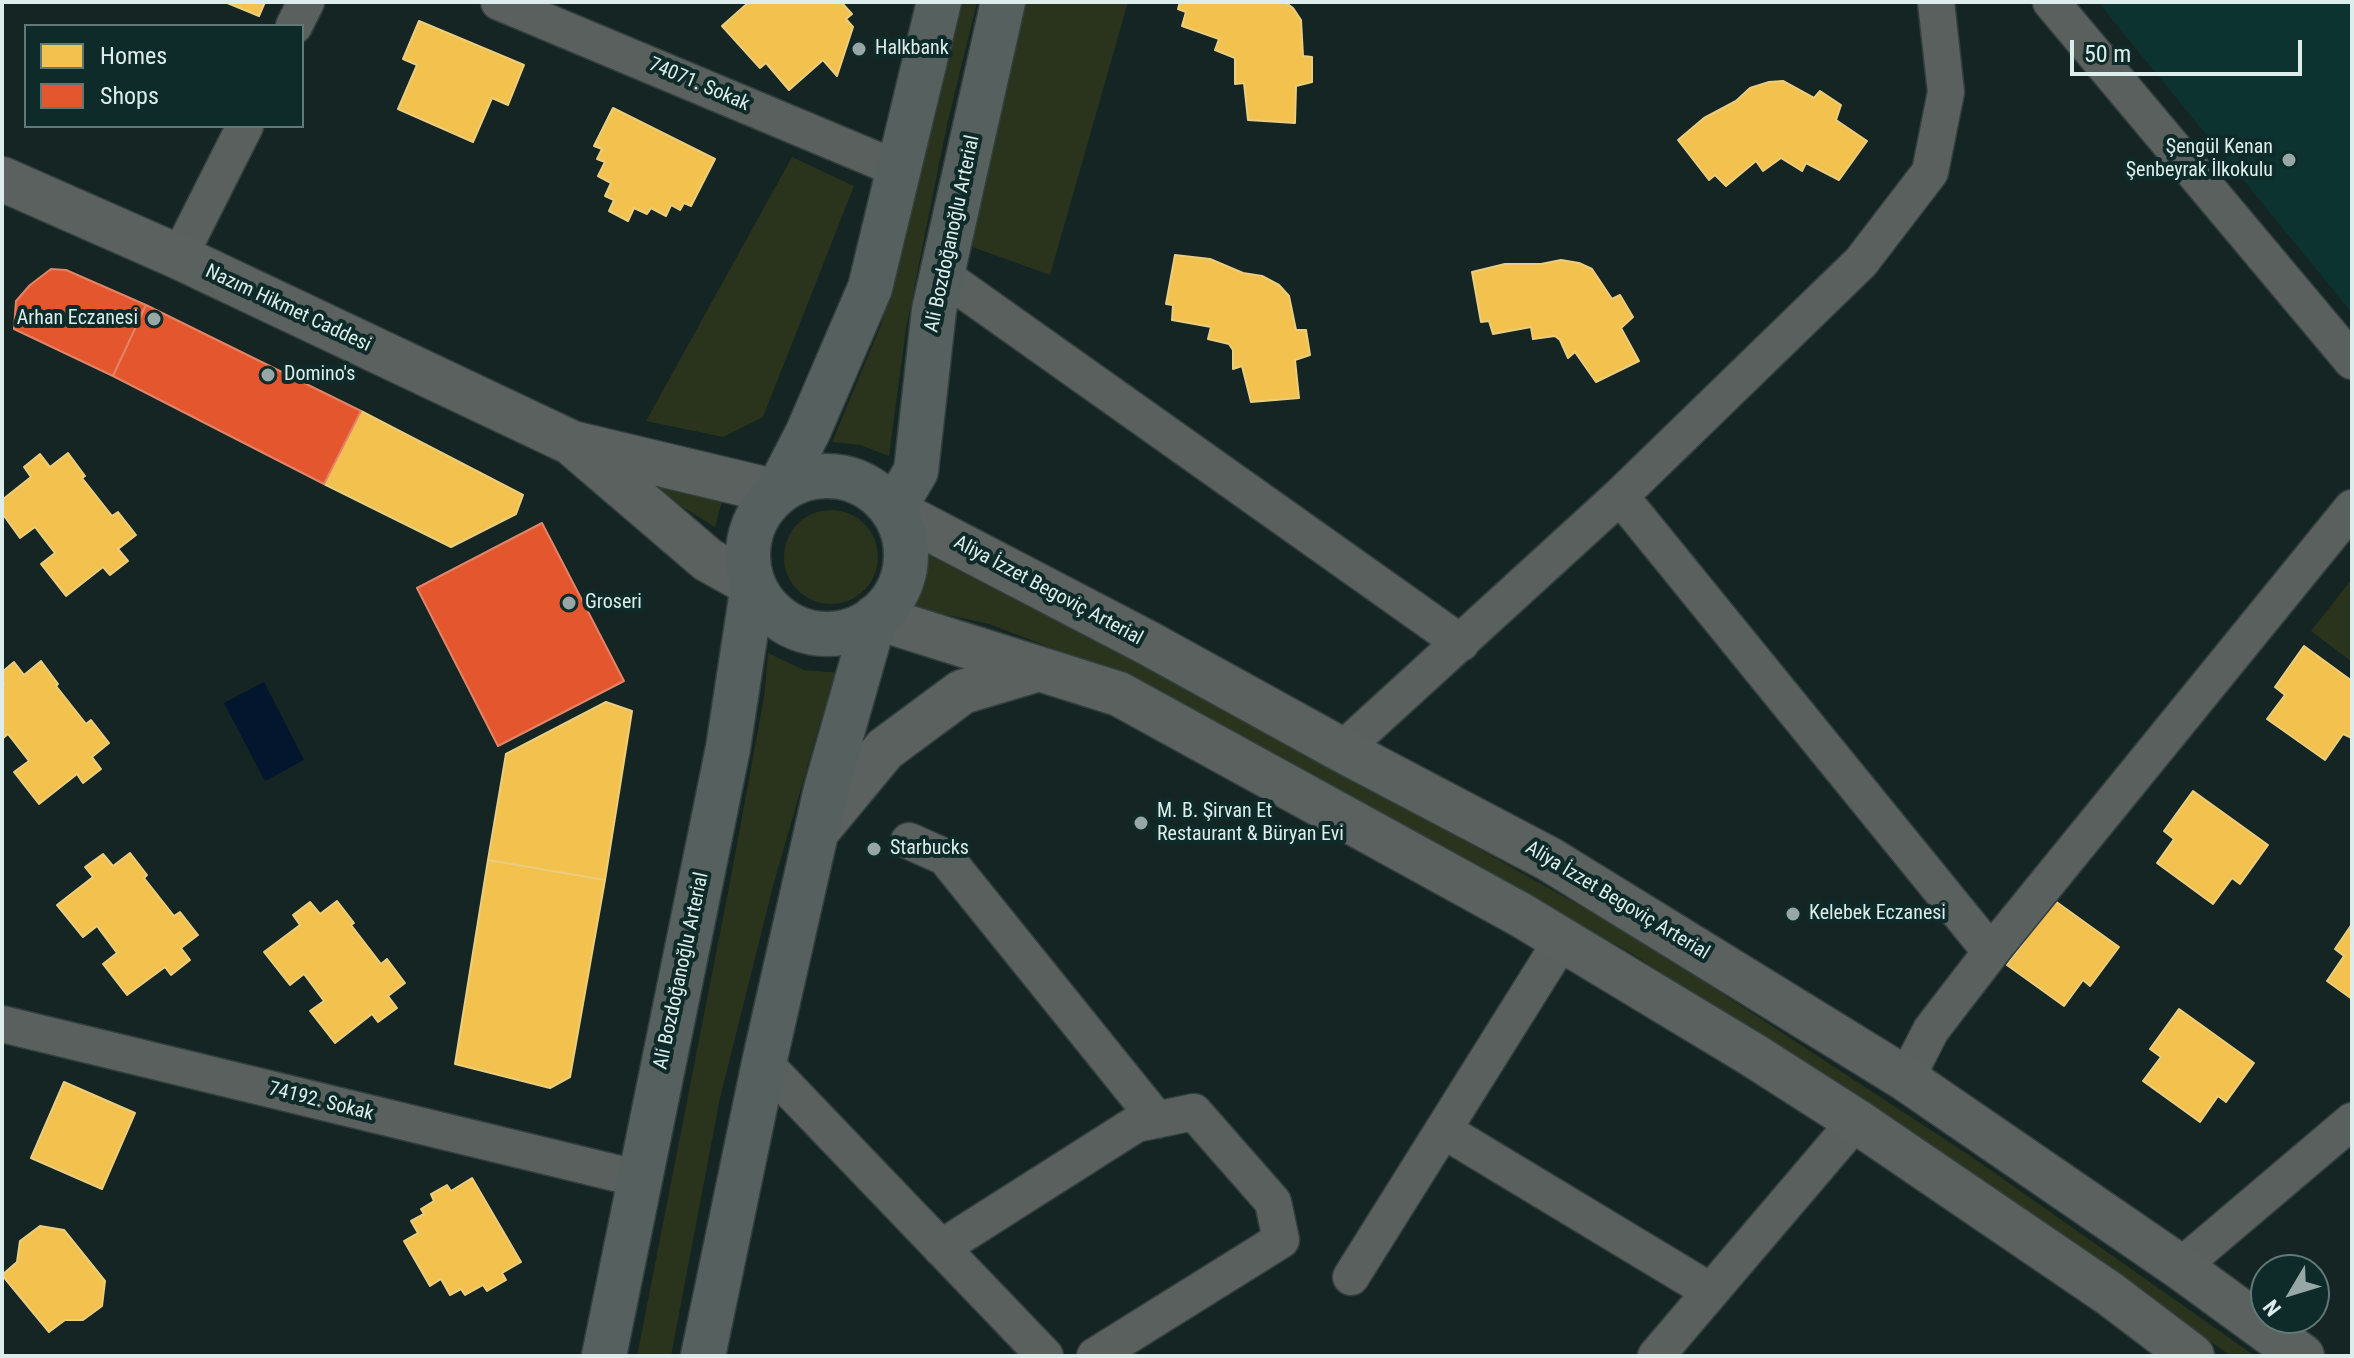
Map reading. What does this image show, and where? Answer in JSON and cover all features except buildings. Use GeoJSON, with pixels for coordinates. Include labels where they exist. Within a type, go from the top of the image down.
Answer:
{"type":"FeatureCollection","features":[{"type":"Feature","properties":{"kind":"main road"},"geometry":{"type":"LineString","coordinates":[[572,443],[777,492],[799,480],[824,475],[850,478],[874,490],[893,510],[904,535],[906,562],[900,588],[884,610],[863,626],[837,635],[810,633],[786,624],[767,607],[753,585],[747,560],[749,534],[760,511],[777,492],[808,432],[870,288],[939,2]]}},
{"type":"Feature","properties":{"kind":"main road","name":"Ali Bozdoğanoğlu Arterial"},"geometry":{"type":"LineString","coordinates":[[893,510],[916,471],[934,310],[1003,2]]}},
{"type":"Feature","properties":{"kind":"main road","name":"Nazım Hikmet Caddesi"},"geometry":{"type":"LineString","coordinates":[[2,179],[179,257],[572,443]]}},
{"type":"Feature","properties":{"kind":"main road"},"geometry":{"type":"LineString","coordinates":[[572,443],[708,560],[753,585]]}},
{"type":"Feature","properties":{"kind":"main road","name":"Aliya İzzet Begoviç Arterial"},"geometry":{"type":"LineString","coordinates":[[893,510],[1549,859],[1906,1079],[2180,1267],[2302,1356]]}},
{"type":"Feature","properties":{"kind":"main road","name":"Ali Bozdoğanoğlu Arterial"},"geometry":{"type":"LineString","coordinates":[[604,1356],[728,748],[753,585]]}},
{"type":"Feature","properties":{"kind":"main road"},"geometry":{"type":"LineString","coordinates":[[875,617],[1119,694],[1521,915],[1856,1121],[2092,1282],[2192,1356]]}},
{"type":"Feature","properties":{"kind":"main road"},"geometry":{"type":"LineString","coordinates":[[703,1356],[764,1063],[826,789],[875,617]]}},
{"type":"Feature","properties":{"kind":"main road"},"geometry":{"type":"LineString","coordinates":[[817,831],[885,749],[962,692],[1039,669]]}},
{"type":"Feature","properties":{"kind":"street"},"geometry":{"type":"LineString","coordinates":[[295,24],[306,2]]}},
{"type":"Feature","properties":{"kind":"street","name":"74071. Sokak"},"geometry":{"type":"LineString","coordinates":[[499,2],[898,169]]}},
{"type":"Feature","properties":{"kind":"street"},"geometry":{"type":"LineString","coordinates":[[1342,750],[1620,496],[1861,262],[1930,172],[1946,92],[1936,2]]}},
{"type":"Feature","properties":{"kind":"street"},"geometry":{"type":"LineString","coordinates":[[2067,8],[2350,354]]}},
{"type":"Feature","properties":{"kind":"street"},"geometry":{"type":"LineString","coordinates":[[179,257],[244,128]]}},
{"type":"Feature","properties":{"kind":"street"},"geometry":{"type":"LineString","coordinates":[[942,275],[1461,643]]}},
{"type":"Feature","properties":{"kind":"street"},"geometry":{"type":"LineString","coordinates":[[1620,496],[1991,952]]}},
{"type":"Feature","properties":{"kind":"street"},"geometry":{"type":"LineString","coordinates":[[1906,1079],[1931,1030],[1991,952],[2352,508]]}},
{"type":"Feature","properties":{"kind":"street"},"geometry":{"type":"LineString","coordinates":[[909,841],[945,857],[1157,1120]]}},
{"type":"Feature","properties":{"kind":"street"},"geometry":{"type":"LineString","coordinates":[[1351,1277],[1562,940]]}},
{"type":"Feature","properties":{"kind":"street","name":"74192. Sokak"},"geometry":{"type":"LineString","coordinates":[[2,1024],[640,1179]]}},
{"type":"Feature","properties":{"kind":"street"},"geometry":{"type":"LineString","coordinates":[[764,1063],[1045,1356]]}},
{"type":"Feature","properties":{"kind":"street"},"geometry":{"type":"LineString","coordinates":[[941,1248],[1136,1124],[1194,1112],[1273,1202],[1281,1240],[1095,1356]]}},
{"type":"Feature","properties":{"kind":"street"},"geometry":{"type":"LineString","coordinates":[[1656,1356],[1856,1121]]}},
{"type":"Feature","properties":{"kind":"street"},"geometry":{"type":"LineString","coordinates":[[2180,1267],[2352,1121]]}},
{"type":"Feature","properties":{"kind":"street"},"geometry":{"type":"LineString","coordinates":[[1443,1130],[1710,1291]]}},
{"type":"Feature","properties":{"kind":"shaded area","name":"Şengül Kenan Şenbeyrak İlkokulu"},"geometry":{"type":"Polygon","coordinates":[[[2105,2],[2352,2],[2352,313],[2101,6],[2105,2]]]}},
{"type":"Feature","properties":{"kind":"shaded area"},"geometry":{"type":"Polygon","coordinates":[[[264,682],[304,760],[265,781],[224,703],[264,682]]]}},
{"type":"Feature","properties":{"kind":"green space"},"geometry":{"type":"Polygon","coordinates":[[[960,2],[977,2],[947,125],[906,329],[889,456],[860,445],[832,442],[881,325],[960,2]]]}},
{"type":"Feature","properties":{"kind":"green space"},"geometry":{"type":"Polygon","coordinates":[[[1024,2],[1128,2],[1050,275],[964,244],[1024,2]]]}},
{"type":"Feature","properties":{"kind":"green space"},"geometry":{"type":"Polygon","coordinates":[[[792,157],[854,186],[763,417],[723,437],[646,421],[792,157]]]}},
{"type":"Feature","properties":{"kind":"green space"},"geometry":{"type":"Polygon","coordinates":[[[608,461],[724,494],[715,527],[608,461]]]}},
{"type":"Feature","properties":{"kind":"green space"},"geometry":{"type":"Polygon","coordinates":[[[831,510],[849,514],[864,524],[874,539],[878,557],[874,575],[864,590],[849,600],[831,604],[813,600],[798,590],[788,575],[784,557],[788,539],[798,524],[813,514],[831,510]]]}},
{"type":"Feature","properties":{"kind":"green space"},"geometry":{"type":"Polygon","coordinates":[[[926,554],[1266,729],[1639,939],[1972,1157],[2255,1356],[2231,1356],[1964,1169],[1631,953],[1255,744],[1114,672],[989,624],[916,608],[926,554]]]}},
{"type":"Feature","properties":{"kind":"green space"},"geometry":{"type":"Polygon","coordinates":[[[2352,579],[2352,662],[2311,631],[2352,579]]]}},
{"type":"Feature","properties":{"kind":"green space"},"geometry":{"type":"Polygon","coordinates":[[[768,653],[804,670],[841,673],[820,723],[773,886],[720,1098],[671,1356],[637,1356],[730,882],[764,697],[768,653]]]}},
{"type":"Feature","properties":{"kind":"place","name":"Halkbank"},"geometry":{"type":"Point","coordinates":[859,49]}},
{"type":"Feature","properties":{"kind":"place","name":"Şengül Kenan Şenbeyrak İlkokulu"},"geometry":{"type":"Point","coordinates":[2289,160]}},
{"type":"Feature","properties":{"kind":"place","name":"Arhan Eczanesi"},"geometry":{"type":"Point","coordinates":[154,319]}},
{"type":"Feature","properties":{"kind":"place","name":"Domino's"},"geometry":{"type":"Point","coordinates":[268,375]}},
{"type":"Feature","properties":{"kind":"place","name":"Groseri"},"geometry":{"type":"Point","coordinates":[569,603]}},
{"type":"Feature","properties":{"kind":"place","name":"M. B. Şirvan Et Restaurant & Büryan Evi"},"geometry":{"type":"Point","coordinates":[1141,823]}},
{"type":"Feature","properties":{"kind":"place","name":"Starbucks"},"geometry":{"type":"Point","coordinates":[874,849]}},
{"type":"Feature","properties":{"kind":"place","name":"Kelebek Eczanesi"},"geometry":{"type":"Point","coordinates":[1793,914]}}]}
